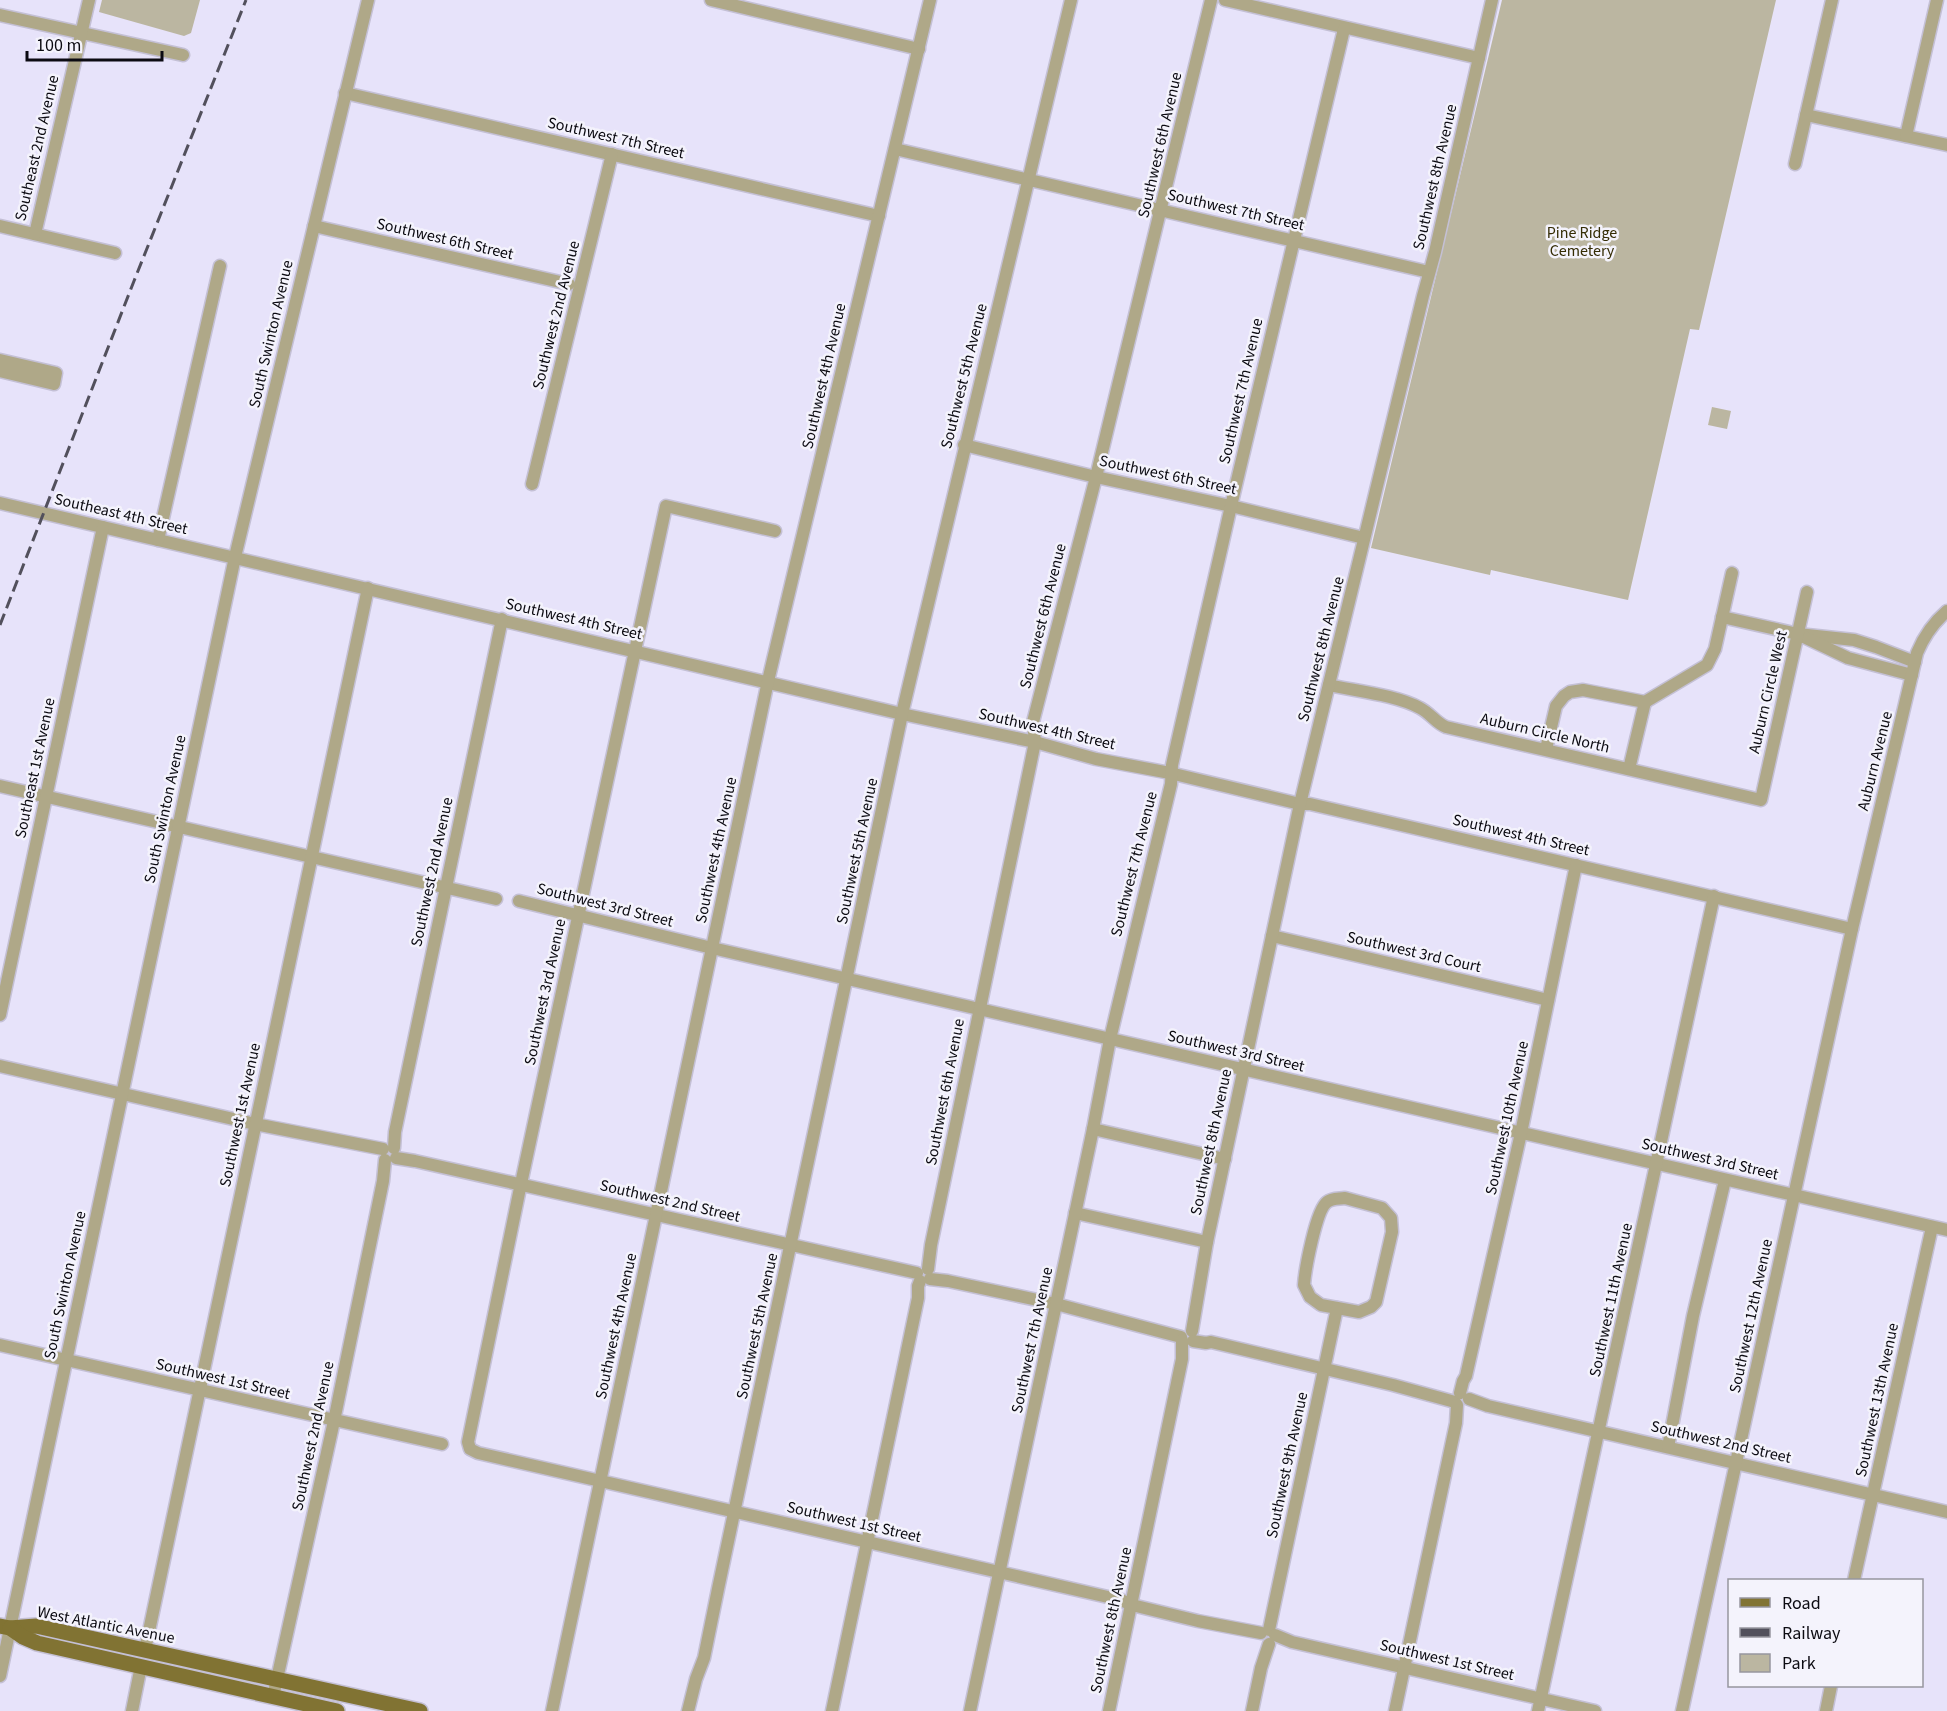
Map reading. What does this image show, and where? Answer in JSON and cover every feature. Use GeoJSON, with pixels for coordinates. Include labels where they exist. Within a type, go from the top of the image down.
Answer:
{"type":"FeatureCollection","features":[{"type":"Feature","properties":{"kind":"main road","name":"West Atlantic Avenue"},"geometry":{"type":"LineString","coordinates":[[5,1627],[36,1626],[415,1710]]}},
{"type":"Feature","properties":{"kind":"main road","name":"West Atlantic Avenue"},"geometry":{"type":"LineString","coordinates":[[5,1627],[37,1643],[337,1711]]}},
{"type":"Feature","properties":{"kind":"main road"},"geometry":{"type":"LineString","coordinates":[[118,1660],[145,1650]]}},
{"type":"Feature","properties":{"kind":"main road"},"geometry":{"type":"LineString","coordinates":[[141,1666],[166,1654]]}},
{"type":"Feature","properties":{"kind":"street","name":"Southeast 2nd Avenue"},"geometry":{"type":"LineString","coordinates":[[34,234],[89,0]]}},
{"type":"Feature","properties":{"kind":"street","name":"South Swinton Avenue"},"geometry":{"type":"LineString","coordinates":[[0,1676],[5,1627],[66,1360],[235,557],[368,0]]}},
{"type":"Feature","properties":{"kind":"street"},"geometry":{"type":"LineString","coordinates":[[711,0],[919,50]]}},
{"type":"Feature","properties":{"kind":"street","name":"Southwest 4th Avenue"},"geometry":{"type":"LineString","coordinates":[[552,1711],[768,681],[930,0]]}},
{"type":"Feature","properties":{"kind":"street","name":"Southwest 5th Avenue"},"geometry":{"type":"LineString","coordinates":[[688,1711],[704,1658],[902,714],[1071,0]]}},
{"type":"Feature","properties":{"kind":"street","name":"Southwest 6th Avenue"},"geometry":{"type":"LineString","coordinates":[[832,1711],[918,1298],[922,1293],[1035,742],[1033,722],[1096,477],[1211,0]]}},
{"type":"Feature","properties":{"kind":"street"},"geometry":{"type":"LineString","coordinates":[[1225,0],[1479,58]]}},
{"type":"Feature","properties":{"kind":"street","name":"Southwest 8th Avenue"},"geometry":{"type":"LineString","coordinates":[[1109,1711],[1188,1336],[1186,1323],[1195,1310],[1207,1242],[1300,804],[1429,272],[1492,0]]}},
{"type":"Feature","properties":{"kind":"street"},"geometry":{"type":"LineString","coordinates":[[1795,164],[1832,0]]}},
{"type":"Feature","properties":{"kind":"street"},"geometry":{"type":"LineString","coordinates":[[1906,136],[1937,0]]}},
{"type":"Feature","properties":{"kind":"street"},"geometry":{"type":"LineString","coordinates":[[0,15],[183,55]]}},
{"type":"Feature","properties":{"kind":"street","name":"Southwest 7th Avenue"},"geometry":{"type":"LineString","coordinates":[[970,1711],[1110,1039],[1171,784],[1170,773],[1231,506],[1344,29]]}},
{"type":"Feature","properties":{"kind":"street","name":"Southwest 7th Street"},"geometry":{"type":"LineString","coordinates":[[345,93],[879,216]]}},
{"type":"Feature","properties":{"kind":"street"},"geometry":{"type":"LineString","coordinates":[[1806,115],[1947,145]]}},
{"type":"Feature","properties":{"kind":"street","name":"Southwest 7th Street"},"geometry":{"type":"LineString","coordinates":[[895,149],[1429,272]]}},
{"type":"Feature","properties":{"kind":"street","name":"Southwest 2nd Avenue"},"geometry":{"type":"LineString","coordinates":[[532,484],[612,154]]}},
{"type":"Feature","properties":{"kind":"street"},"geometry":{"type":"LineString","coordinates":[[0,226],[115,253]]}},
{"type":"Feature","properties":{"kind":"street","name":"Southwest 6th Street"},"geometry":{"type":"LineString","coordinates":[[314,226],[569,284]]}},
{"type":"Feature","properties":{"kind":"street"},"geometry":{"type":"LineString","coordinates":[[158,540],[220,266]]}},
{"type":"Feature","properties":{"kind":"street"},"geometry":{"type":"LineString","coordinates":[[0,360],[56,373],[54,384],[0,371]]}},
{"type":"Feature","properties":{"kind":"street","name":"Southwest 6th Street"},"geometry":{"type":"LineString","coordinates":[[964,445],[1364,538]]}},
{"type":"Feature","properties":{"kind":"street","name":"Southeast 4th Street"},"geometry":{"type":"LineString","coordinates":[[0,503],[235,557]]}},
{"type":"Feature","properties":{"kind":"street","name":"Southwest 3rd Avenue"},"geometry":{"type":"LineString","coordinates":[[470,1449],[468,1442],[521,1185],[666,506],[776,531]]}},
{"type":"Feature","properties":{"kind":"street","name":"Southeast 1st Avenue"},"geometry":{"type":"LineString","coordinates":[[0,1015],[103,527]]}},
{"type":"Feature","properties":{"kind":"street","name":"Southwest 4th Street"},"geometry":{"type":"LineString","coordinates":[[235,557],[902,714],[1035,742],[1079,755],[1170,773],[1300,804],[1310,804],[1852,928]]}},
{"type":"Feature","properties":{"kind":"street"},"geometry":{"type":"LineString","coordinates":[[1546,749],[1556,706],[1570,692],[1583,690],[1645,702],[1707,665],[1715,649],[1732,573]]}},
{"type":"Feature","properties":{"kind":"street","name":"Southwest 1st Avenue"},"geometry":{"type":"LineString","coordinates":[[145,1650],[368,588]]}},
{"type":"Feature","properties":{"kind":"street","name":"Auburn Circle West"},"geometry":{"type":"LineString","coordinates":[[1761,800],[1807,592]]}},
{"type":"Feature","properties":{"kind":"street","name":"Auburn Avenue"},"geometry":{"type":"LineString","coordinates":[[1852,928],[1913,669],[1921,643],[1928,631],[1934,622],[1947,611]]}},
{"type":"Feature","properties":{"kind":"street"},"geometry":{"type":"LineString","coordinates":[[1722,617],[1798,634],[1854,640],[1876,647],[1913,669]]}},
{"type":"Feature","properties":{"kind":"street","name":"Southwest 2nd Avenue"},"geometry":{"type":"LineString","coordinates":[[273,1697],[334,1420],[502,619]]}},
{"type":"Feature","properties":{"kind":"street"},"geometry":{"type":"LineString","coordinates":[[1798,634],[1848,658],[1913,669]]}},
{"type":"Feature","properties":{"kind":"street","name":"Auburn Circle North"},"geometry":{"type":"LineString","coordinates":[[1329,685],[1406,702],[1425,711],[1440,725],[1446,727],[1761,800]]}},
{"type":"Feature","properties":{"kind":"street"},"geometry":{"type":"LineString","coordinates":[[1629,769],[1645,702]]}},
{"type":"Feature","properties":{"kind":"street"},"geometry":{"type":"LineString","coordinates":[[0,786],[496,898]]}},
{"type":"Feature","properties":{"kind":"street","name":"Southwest 10th Avenue"},"geometry":{"type":"LineString","coordinates":[[1395,1711],[1466,1376],[1521,1133],[1576,865]]}},
{"type":"Feature","properties":{"kind":"street","name":"Southwest 11th Avenue"},"geometry":{"type":"LineString","coordinates":[[1540,1705],[1714,897]]}},
{"type":"Feature","properties":{"kind":"street","name":"Southwest 3rd Street"},"geometry":{"type":"LineString","coordinates":[[519,901],[712,948],[1947,1230]]}},
{"type":"Feature","properties":{"kind":"street","name":"Southwest 12th Avenue"},"geometry":{"type":"LineString","coordinates":[[1682,1711],[1852,928]]}},
{"type":"Feature","properties":{"kind":"street","name":"Southwest 3rd Court"},"geometry":{"type":"LineString","coordinates":[[1272,936],[1548,1000]]}},
{"type":"Feature","properties":{"kind":"street","name":"Southwest 2nd Street"},"geometry":{"type":"LineString","coordinates":[[0,1066],[255,1124],[361,1145],[368,1151],[390,1154],[790,1246],[1056,1304],[1156,1330],[1164,1327],[1211,1342],[1435,1395],[1443,1394],[1947,1512]]}},
{"type":"Feature","properties":{"kind":"street"},"geometry":{"type":"LineString","coordinates":[[1093,1129],[1225,1159]]}},
{"type":"Feature","properties":{"kind":"street"},"geometry":{"type":"LineString","coordinates":[[1668,1447],[1693,1316],[1725,1180]]}},
{"type":"Feature","properties":{"kind":"street"},"geometry":{"type":"LineString","coordinates":[[1345,1198],[1382,1208],[1391,1218],[1392,1232],[1376,1302],[1359,1312],[1337,1308],[1322,1305],[1310,1297],[1304,1285],[1319,1213],[1327,1202],[1345,1198]]}},
{"type":"Feature","properties":{"kind":"street"},"geometry":{"type":"LineString","coordinates":[[1075,1212],[1207,1242]]}},
{"type":"Feature","properties":{"kind":"street","name":"Southwest 13th Avenue"},"geometry":{"type":"LineString","coordinates":[[1854,1579],[1932,1227]]}},
{"type":"Feature","properties":{"kind":"street","name":"Southwest 9th Avenue"},"geometry":{"type":"LineString","coordinates":[[1252,1711],[1337,1308]]}},
{"type":"Feature","properties":{"kind":"street","name":"Southwest 1st Street"},"geometry":{"type":"LineString","coordinates":[[0,1345],[442,1444]]}},
{"type":"Feature","properties":{"kind":"street","name":"Southwest 1st Street"},"geometry":{"type":"LineString","coordinates":[[470,1449],[478,1453],[1121,1600],[1132,1605],[1198,1621],[1232,1626],[1244,1634],[1292,1642],[1404,1667],[1540,1705],[1595,1711]]}},
{"type":"Feature","properties":{"kind":"street"},"geometry":{"type":"LineString","coordinates":[[132,1711],[141,1666]]}},
{"type":"Feature","properties":{"kind":"street"},"geometry":{"type":"LineString","coordinates":[[1826,1711],[1831,1687]]}},
{"type":"Feature","properties":{"kind":"green space"},"geometry":{"type":"Polygon","coordinates":[[[102,0],[200,0],[191,33],[184,36],[99,12],[102,0]]]}},
{"type":"Feature","properties":{"kind":"green space","name":"Pine Ridge Cemetery"},"geometry":{"type":"Polygon","coordinates":[[[1502,0],[1776,0],[1699,330],[1690,329],[1628,600],[1491,570],[1490,575],[1371,548],[1502,0]]]}},
{"type":"Feature","properties":{"kind":"green space"},"geometry":{"type":"Polygon","coordinates":[[[1712,407],[1731,411],[1727,429],[1708,425],[1712,407]]]}},
{"type":"Feature","properties":{"kind":"railway"},"geometry":{"type":"LineString","coordinates":[[0,625],[246,0]]}}]}
